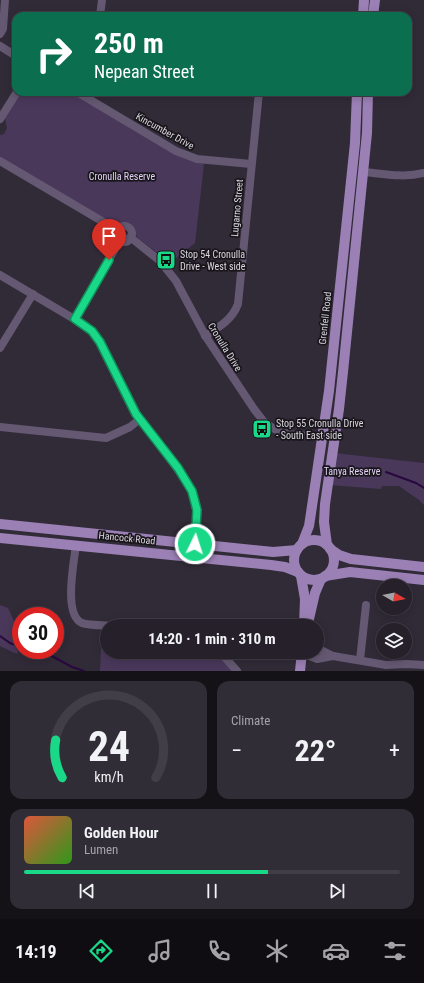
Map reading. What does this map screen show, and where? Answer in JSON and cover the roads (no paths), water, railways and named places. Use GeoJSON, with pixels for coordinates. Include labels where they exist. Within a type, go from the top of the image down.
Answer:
{"type":"FeatureCollection","features":[{"type":"Feature","properties":{"kind":"main road"},"geometry":{"type":"LineString","coordinates":[[363,12],[364,0]]}},
{"type":"Feature","properties":{"kind":"main road"},"geometry":{"type":"LineString","coordinates":[[374,12],[375,0]]}},
{"type":"Feature","properties":{"kind":"main road","name":"Grenfell Road"},"geometry":{"type":"LineString","coordinates":[[300,547],[310,520],[329,391],[352,171],[357,96]]}},
{"type":"Feature","properties":{"kind":"main road"},"geometry":{"type":"LineString","coordinates":[[309,619],[315,593],[323,578],[331,571],[333,564],[333,556],[328,547],[324,522],[325,504],[343,372],[364,172],[368,96]]}},
{"type":"Feature","properties":{"kind":"main road"},"geometry":{"type":"LineString","coordinates":[[352,171],[364,172]]}},
{"type":"Feature","properties":{"kind":"main road"},"geometry":{"type":"LineString","coordinates":[[322,437],[335,438]]}},
{"type":"Feature","properties":{"kind":"main road","name":"Hancock Road"},"geometry":{"type":"LineString","coordinates":[[0,524],[273,552],[300,547]]}},
{"type":"Feature","properties":{"kind":"main road","name":"Hancock Road"},"geometry":{"type":"LineString","coordinates":[[0,538],[272,564],[300,574]]}},
{"type":"Feature","properties":{"kind":"main road"},"geometry":{"type":"LineString","coordinates":[[304,619],[305,598],[300,574],[294,561],[300,547],[308,542],[321,542],[339,555],[351,559],[424,567]]}},
{"type":"Feature","properties":{"kind":"main road"},"geometry":{"type":"LineString","coordinates":[[300,574],[311,580],[350,572],[424,580]]}},
{"type":"Feature","properties":{"kind":"main road"},"geometry":{"type":"LineString","coordinates":[[300,671],[303,659]]}},
{"type":"Feature","properties":{"kind":"street"},"geometry":{"type":"LineString","coordinates":[[0,34],[3,29],[5,0]]}},
{"type":"Feature","properties":{"kind":"street"},"geometry":{"type":"LineString","coordinates":[[100,12],[102,0]]}},
{"type":"Feature","properties":{"kind":"street"},"geometry":{"type":"LineString","coordinates":[[0,46],[12,54]]}},
{"type":"Feature","properties":{"kind":"street"},"geometry":{"type":"LineString","coordinates":[[0,119],[15,96]]}},
{"type":"Feature","properties":{"kind":"street","name":"Kincumber Drive"},"geometry":{"type":"LineString","coordinates":[[85,96],[176,151],[197,159],[251,164]]}},
{"type":"Feature","properties":{"kind":"street","name":"Lugarno Street"},"geometry":{"type":"LineString","coordinates":[[205,336],[226,322],[231,317],[238,304],[258,96]]}},
{"type":"Feature","properties":{"kind":"street"},"geometry":{"type":"LineString","coordinates":[[0,161],[117,230]]}},
{"type":"Feature","properties":{"kind":"street"},"geometry":{"type":"LineString","coordinates":[[364,172],[403,176],[424,173]]}},
{"type":"Feature","properties":{"kind":"street"},"geometry":{"type":"LineString","coordinates":[[117,230],[124,226],[130,230],[130,237],[127,240],[120,240]]}},
{"type":"Feature","properties":{"kind":"street"},"geometry":{"type":"LineString","coordinates":[[117,230],[117,238],[120,240]]}},
{"type":"Feature","properties":{"kind":"street","name":"Cronulla Drive"},"geometry":{"type":"LineString","coordinates":[[130,237],[152,254],[169,271],[185,296],[205,336],[254,409],[271,428],[287,434],[322,437]]}},
{"type":"Feature","properties":{"kind":"street"},"geometry":{"type":"LineString","coordinates":[[75,319],[120,240]]}},
{"type":"Feature","properties":{"kind":"street"},"geometry":{"type":"LineString","coordinates":[[0,275],[75,319],[92,331],[100,342],[130,403],[140,419],[186,480],[192,491],[197,510],[195,544]]}},
{"type":"Feature","properties":{"kind":"street"},"geometry":{"type":"LineString","coordinates":[[0,348],[33,294]]}},
{"type":"Feature","properties":{"kind":"street"},"geometry":{"type":"LineString","coordinates":[[0,427],[106,438],[130,427],[140,419]]}},
{"type":"Feature","properties":{"kind":"street"},"geometry":{"type":"LineString","coordinates":[[76,545],[71,604],[76,619],[83,623],[100,624]]}},
{"type":"Feature","properties":{"kind":"street"},"geometry":{"type":"LineString","coordinates":[[360,660],[366,605]]}},
{"type":"Feature","properties":{"kind":"street"},"geometry":{"type":"LineString","coordinates":[[324,652],[333,656],[386,665],[424,665]]}},
{"type":"Feature","properties":{"kind":"street"},"geometry":{"type":"LineString","coordinates":[[324,658],[333,656]]}},
{"type":"Feature","properties":{"kind":"street"},"geometry":{"type":"LineString","coordinates":[[226,659],[237,671]]}},
{"type":"Feature","properties":{"kind":"waterway"},"geometry":{"type":"LineString","coordinates":[[386,472],[416,483],[424,488]]}},
{"type":"Feature","properties":{"kind":"waterway"},"geometry":{"type":"LineString","coordinates":[[0,636],[12,644]]}},
{"type":"Feature","properties":{"kind":"waterway"},"geometry":{"type":"LineString","coordinates":[[57,659],[72,667],[84,671]]}},
{"type":"Feature","properties":{"kind":"place","name":"Stop 54 Cronulla Drive - West side"},"geometry":{"type":"Point","coordinates":[166,260]}},
{"type":"Feature","properties":{"kind":"place","name":"Stop 55 Cronulla Drive - South East side"},"geometry":{"type":"Point","coordinates":[262,429]}},
{"type":"Feature","properties":{"kind":"park label","name":"Cronulla Reserve"},"geometry":{"type":"Point","coordinates":[122,176]}},
{"type":"Feature","properties":{"kind":"park label","name":"Tanya Reserve"},"geometry":{"type":"Point","coordinates":[352,471]}}]}
